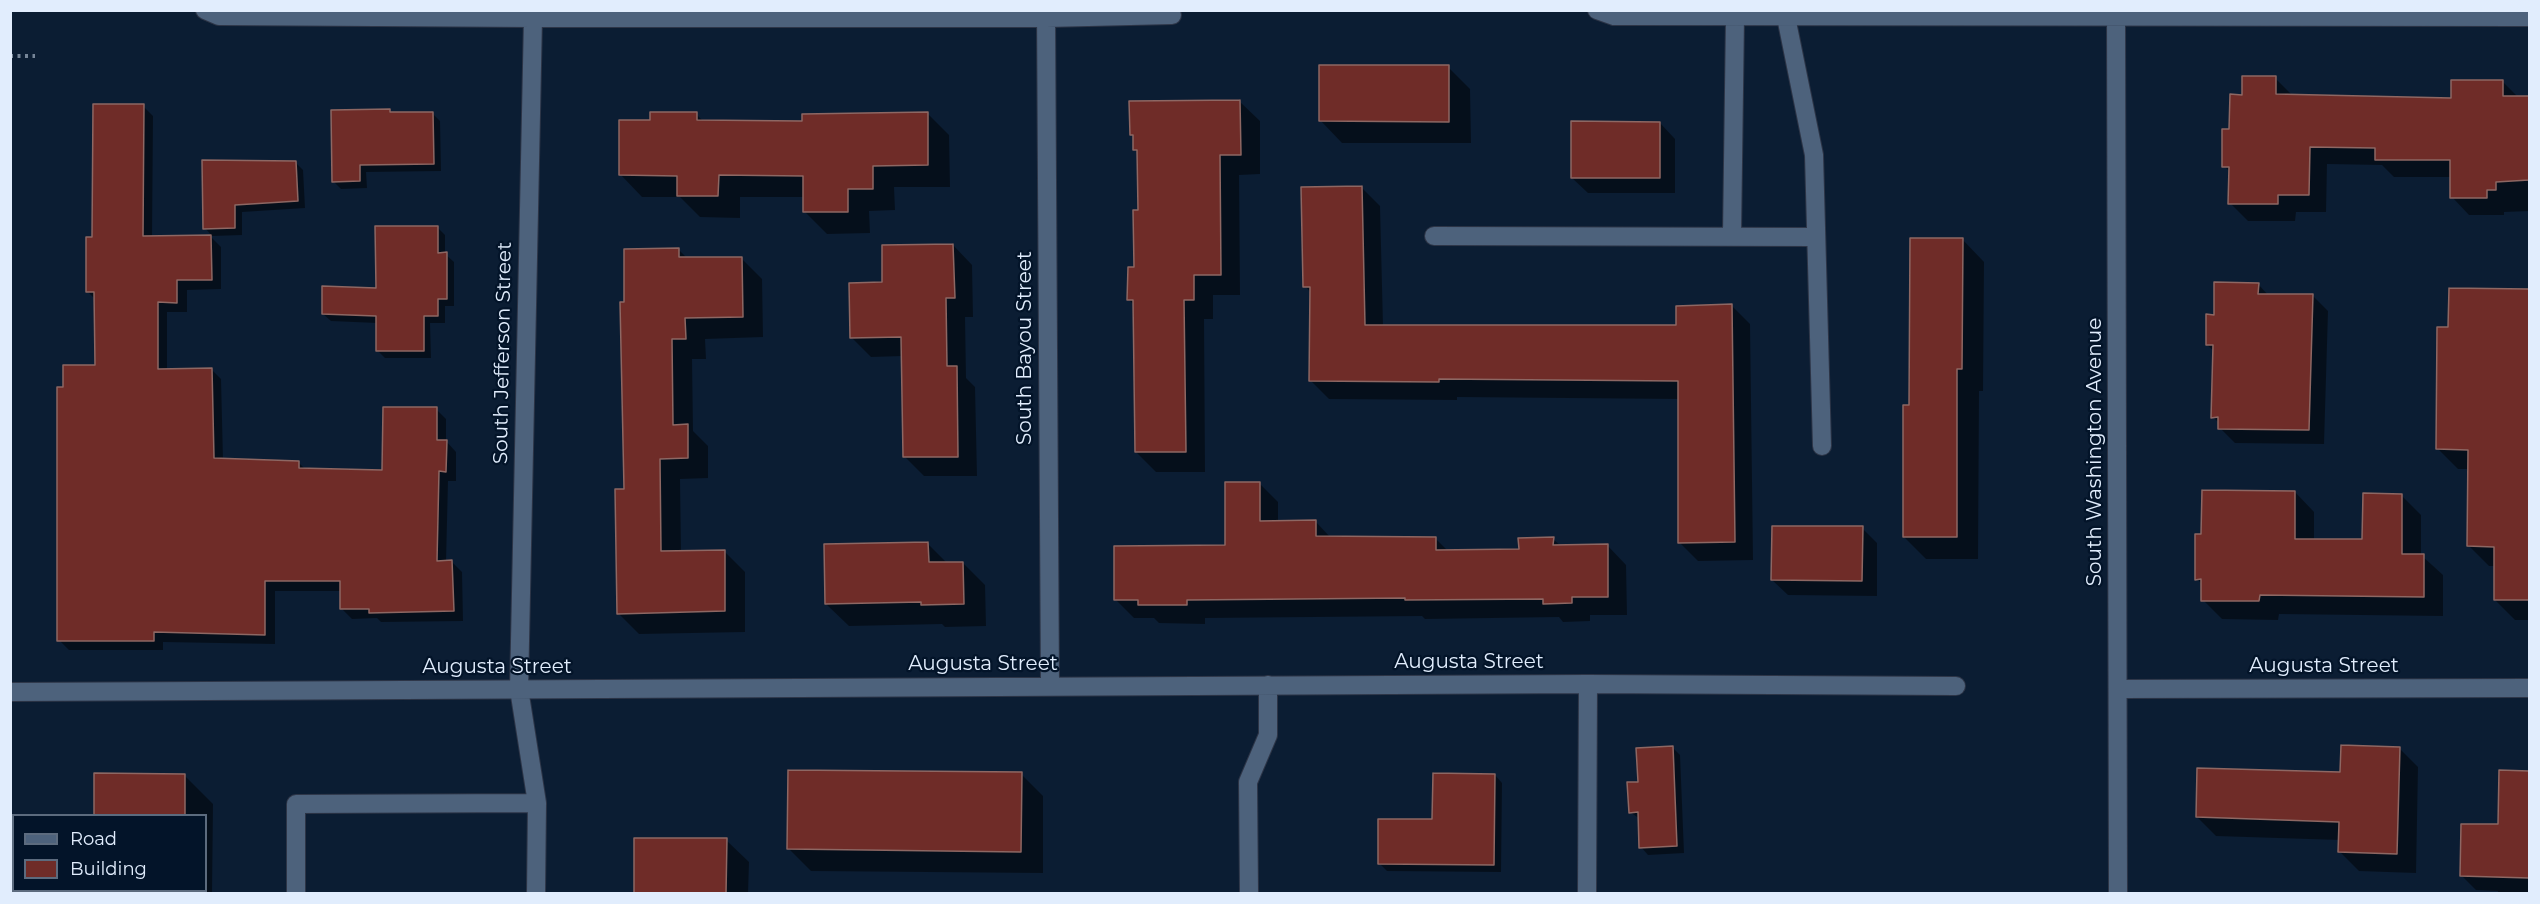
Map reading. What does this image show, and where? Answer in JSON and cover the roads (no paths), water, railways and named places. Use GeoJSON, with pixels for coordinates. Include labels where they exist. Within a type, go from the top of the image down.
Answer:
{"type":"FeatureCollection","features":[{"type":"Feature","properties":{"kind":"street"},"geometry":{"type":"LineString","coordinates":[[205,10],[219,16],[533,18],[1172,15]]}},
{"type":"Feature","properties":{"kind":"street"},"geometry":{"type":"LineString","coordinates":[[1597,10],[1614,16],[1735,17],[2116,14],[2529,17]]}},
{"type":"Feature","properties":{"kind":"street","name":"South Bayou Street"},"geometry":{"type":"LineString","coordinates":[[1046,14],[1050,686]]}},
{"type":"Feature","properties":{"kind":"street","name":"South Washington Avenue"},"geometry":{"type":"LineString","coordinates":[[2116,14],[2118,894]]}},
{"type":"Feature","properties":{"kind":"street"},"geometry":{"type":"LineString","coordinates":[[1732,235],[1735,17]]}},
{"type":"Feature","properties":{"kind":"street"},"geometry":{"type":"LineString","coordinates":[[1786,17],[1814,155],[1822,446]]}},
{"type":"Feature","properties":{"kind":"street","name":"South Jefferson Street"},"geometry":{"type":"LineString","coordinates":[[533,18],[519,689],[537,803],[536,894]]}},
{"type":"Feature","properties":{"kind":"street"},"geometry":{"type":"LineString","coordinates":[[1434,236],[1815,237]]}},
{"type":"Feature","properties":{"kind":"street"},"geometry":{"type":"LineString","coordinates":[[1587,894],[1588,684]]}},
{"type":"Feature","properties":{"kind":"street","name":"Augusta Street"},"geometry":{"type":"LineString","coordinates":[[10,692],[1588,684],[1956,686]]}},
{"type":"Feature","properties":{"kind":"street"},"geometry":{"type":"LineString","coordinates":[[1249,894],[1248,782],[1268,735],[1268,685]]}},
{"type":"Feature","properties":{"kind":"street","name":"Augusta Street"},"geometry":{"type":"LineString","coordinates":[[2118,689],[2529,688]]}},
{"type":"Feature","properties":{"kind":"street"},"geometry":{"type":"LineString","coordinates":[[296,894],[296,804],[537,803]]}}]}
